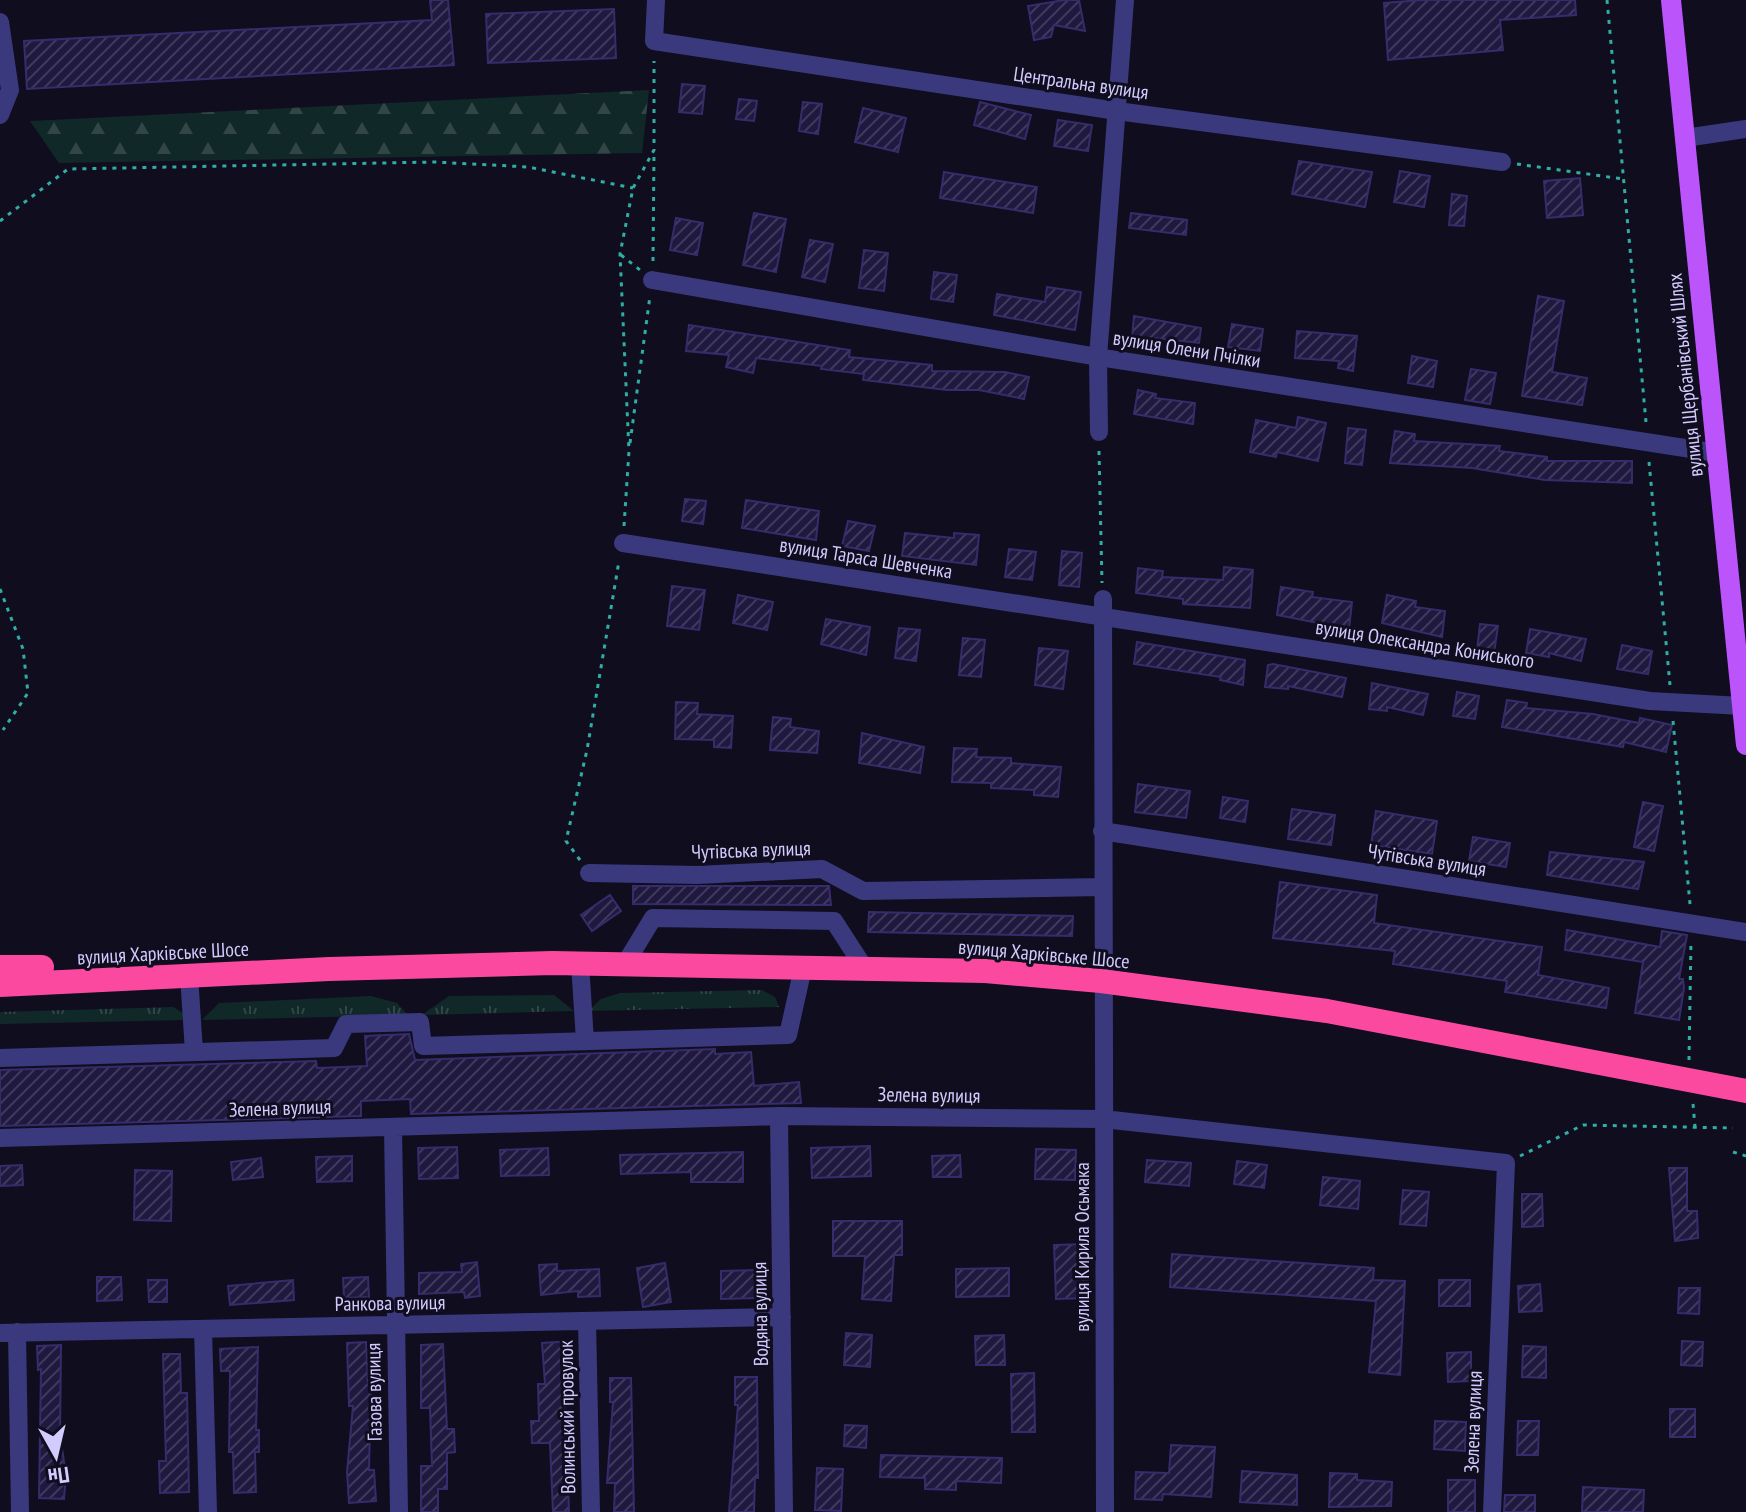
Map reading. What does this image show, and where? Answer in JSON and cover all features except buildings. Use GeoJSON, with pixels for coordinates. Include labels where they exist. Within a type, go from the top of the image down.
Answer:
{"type":"FeatureCollection","features":[{"type":"Feature","properties":{"kind":"highway","name":"вулиця Харківське Шосе"},"geometry":{"type":"LineString","coordinates":[[0,985],[329,969],[580,963],[985,971],[1101,981],[1327,1011],[1746,1091]]}},
{"type":"Feature","properties":{"kind":"highway","name":"вулиця Харківське Шосе"},"geometry":{"type":"LineString","coordinates":[[0,967],[329,969]]}},
{"type":"Feature","properties":{"kind":"main road","name":"вулиця Щербанівський Шлях"},"geometry":{"type":"LineString","coordinates":[[1671,0],[1746,745]]}},
{"type":"Feature","properties":{"kind":"street"},"geometry":{"type":"LineString","coordinates":[[654,41],[656,0]]}},
{"type":"Feature","properties":{"kind":"street"},"geometry":{"type":"LineString","coordinates":[[1099,432],[1098,357],[1125,0]]}},
{"type":"Feature","properties":{"kind":"street"},"geometry":{"type":"LineString","coordinates":[[0,22],[10,90],[0,115]]}},
{"type":"Feature","properties":{"kind":"street","name":"Центральна вулиця"},"geometry":{"type":"LineString","coordinates":[[654,41],[1117,111],[1502,162]]}},
{"type":"Feature","properties":{"kind":"street"},"geometry":{"type":"LineString","coordinates":[[1685,138],[1746,129]]}},
{"type":"Feature","properties":{"kind":"street","name":"вулиця Олени Пчілки"},"geometry":{"type":"LineString","coordinates":[[652,280],[1098,357],[1717,453]]}},
{"type":"Feature","properties":{"kind":"street","name":"вулиця Тараса Шевченка"},"geometry":{"type":"LineString","coordinates":[[623,543],[1103,608]]}},
{"type":"Feature","properties":{"kind":"street","name":"вулиця Олександра Кониського"},"geometry":{"type":"LineString","coordinates":[[1103,608],[1650,701],[1742,706]]}},
{"type":"Feature","properties":{"kind":"street","name":"вулиця Кирила Осьмака"},"geometry":{"type":"LineString","coordinates":[[1103,608],[1101,981],[1105,1512]]}},
{"type":"Feature","properties":{"kind":"street","name":"Чутівська вулиця"},"geometry":{"type":"LineString","coordinates":[[1102,831],[1746,932]]}},
{"type":"Feature","properties":{"kind":"street","name":"Чутівська вулиця"},"geometry":{"type":"LineString","coordinates":[[589,873],[697,875],[822,869],[863,891],[1102,887]]}},
{"type":"Feature","properties":{"kind":"street"},"geometry":{"type":"LineString","coordinates":[[625,964],[653,918],[804,920],[834,921],[865,969]]}},
{"type":"Feature","properties":{"kind":"street"},"geometry":{"type":"LineString","coordinates":[[580,963],[585,1041]]}},
{"type":"Feature","properties":{"kind":"street"},"geometry":{"type":"LineString","coordinates":[[0,1058],[334,1048],[346,1024],[405,1022],[420,1022],[423,1046],[788,1035],[803,968]]}},
{"type":"Feature","properties":{"kind":"street"},"geometry":{"type":"LineString","coordinates":[[189,975],[194,1052]]}},
{"type":"Feature","properties":{"kind":"street","name":"Зелена вулиця"},"geometry":{"type":"LineString","coordinates":[[0,1138],[779,1116],[1103,1119],[1506,1163],[1492,1512]]}},
{"type":"Feature","properties":{"kind":"street","name":"Водяна вулиця"},"geometry":{"type":"LineString","coordinates":[[779,1116],[784,1512]]}},
{"type":"Feature","properties":{"kind":"street","name":"Газова вулиця"},"geometry":{"type":"LineString","coordinates":[[393,1127],[399,1512]]}},
{"type":"Feature","properties":{"kind":"street","name":"Ранкова вулиця"},"geometry":{"type":"LineString","coordinates":[[8,1333],[782,1317]]}},
{"type":"Feature","properties":{"kind":"street","name":"Волинський провулок"},"geometry":{"type":"LineString","coordinates":[[587,1321],[591,1512]]}},
{"type":"Feature","properties":{"kind":"street"},"geometry":{"type":"LineString","coordinates":[[203,1329],[208,1512]]}},
{"type":"Feature","properties":{"kind":"street"},"geometry":{"type":"LineString","coordinates":[[8,1333],[20,1512]]}},
{"type":"Feature","properties":{"kind":"path"},"geometry":{"type":"LineString","coordinates":[[589,873],[566,841],[587,750],[623,543],[629,451],[652,280],[654,41]]}},
{"type":"Feature","properties":{"kind":"path"},"geometry":{"type":"LineString","coordinates":[[629,451],[620,254],[633,188],[654,150]]}},
{"type":"Feature","properties":{"kind":"path"},"geometry":{"type":"LineString","coordinates":[[0,221],[68,169],[435,162],[528,167],[633,188]]}},
{"type":"Feature","properties":{"kind":"path"},"geometry":{"type":"LineString","coordinates":[[1502,162],[1623,179]]}},
{"type":"Feature","properties":{"kind":"path"},"geometry":{"type":"LineString","coordinates":[[620,254],[652,280]]}},
{"type":"Feature","properties":{"kind":"path"},"geometry":{"type":"LineString","coordinates":[[1099,432],[1103,608]]}},
{"type":"Feature","properties":{"kind":"path"},"geometry":{"type":"LineString","coordinates":[[0,589],[23,649],[28,693],[3,730]]}},
{"type":"Feature","properties":{"kind":"path"},"geometry":{"type":"LineString","coordinates":[[1689,1054],[1691,923]]}},
{"type":"Feature","properties":{"kind":"path"},"geometry":{"type":"LineString","coordinates":[[1506,1163],[1583,1125],[1733,1128]]}},
{"type":"Feature","properties":{"kind":"path"},"geometry":{"type":"LineString","coordinates":[[1733,1152],[1746,1156]]}},
{"type":"Feature","properties":{"kind":"green space"},"geometry":{"type":"Polygon","coordinates":[[[649,90],[642,153],[59,163],[30,121],[649,90]]]}},
{"type":"Feature","properties":{"kind":"green space"},"geometry":{"type":"Polygon","coordinates":[[[762,990],[775,997],[779,1007],[588,1011],[601,999],[620,993],[762,990]]]}},
{"type":"Feature","properties":{"kind":"green space"},"geometry":{"type":"Polygon","coordinates":[[[554,995],[574,1011],[422,1015],[449,996],[554,995]]]}},
{"type":"Feature","properties":{"kind":"green space"},"geometry":{"type":"Polygon","coordinates":[[[371,996],[397,1003],[408,1015],[202,1020],[219,1003],[371,996]]]}},
{"type":"Feature","properties":{"kind":"green space"},"geometry":{"type":"Polygon","coordinates":[[[173,1007],[183,1013],[185,1020],[0,1024],[0,1012],[173,1007]]]}}]}
